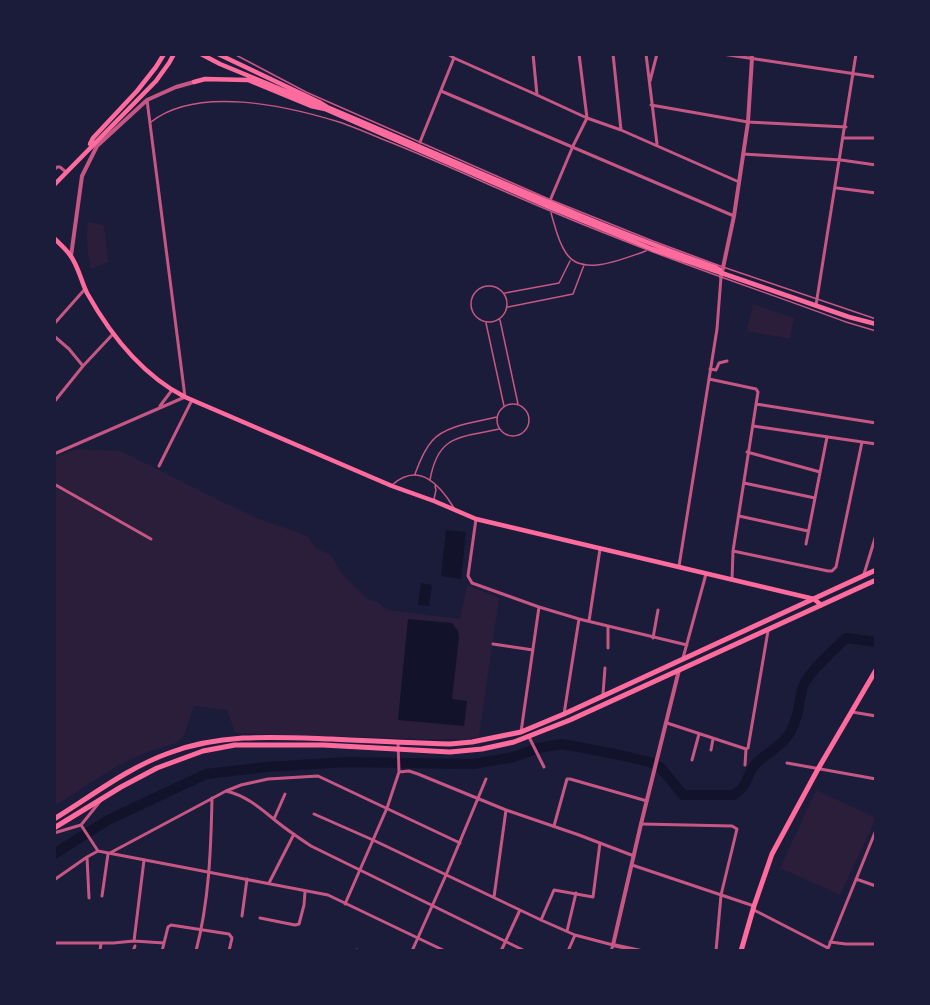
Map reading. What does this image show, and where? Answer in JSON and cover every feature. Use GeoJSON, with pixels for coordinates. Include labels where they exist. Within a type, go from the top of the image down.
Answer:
{"type":"FeatureCollection","features":[{"type":"Feature","properties":{"kind":"main road"},"geometry":{"type":"LineString","coordinates":[[87,150],[93,138],[137,91],[164,54]]}},
{"type":"Feature","properties":{"kind":"main road"},"geometry":{"type":"LineString","coordinates":[[54,184],[156,81],[174,54]]}},
{"type":"Feature","properties":{"kind":"main road"},"geometry":{"type":"LineString","coordinates":[[201,54],[650,250],[876,324]]}},
{"type":"Feature","properties":{"kind":"main road"},"geometry":{"type":"LineString","coordinates":[[218,54],[320,102],[324,107]]}},
{"type":"Feature","properties":{"kind":"main road"},"geometry":{"type":"LineString","coordinates":[[194,82],[205,79],[248,80],[311,106],[324,107]]}},
{"type":"Feature","properties":{"kind":"main road"},"geometry":{"type":"LineString","coordinates":[[550,205],[715,267],[722,272]]}},
{"type":"Feature","properties":{"kind":"main road"},"geometry":{"type":"LineString","coordinates":[[54,238],[71,256],[85,289],[113,334],[138,362],[172,390],[185,397],[392,486],[476,519],[814,599],[821,605]]}},
{"type":"Feature","properties":{"kind":"main road"},"geometry":{"type":"LineString","coordinates":[[54,819],[112,780],[168,753],[202,743],[230,738],[265,736],[450,744],[521,732],[876,570]]}},
{"type":"Feature","properties":{"kind":"main road"},"geometry":{"type":"LineString","coordinates":[[54,828],[157,768],[203,751],[235,745],[323,745],[398,753],[450,752],[482,749],[530,739],[876,580]]}},
{"type":"Feature","properties":{"kind":"main road"},"geometry":{"type":"LineString","coordinates":[[741,951],[772,854],[876,670]]}},
{"type":"Feature","properties":{"kind":"street"},"geometry":{"type":"LineString","coordinates":[[233,62],[235,54]]}},
{"type":"Feature","properties":{"kind":"street"},"geometry":{"type":"LineString","coordinates":[[448,54],[587,118],[621,130],[739,182]]}},
{"type":"Feature","properties":{"kind":"street"},"geometry":{"type":"LineString","coordinates":[[532,54],[537,95]]}},
{"type":"Feature","properties":{"kind":"street"},"geometry":{"type":"LineString","coordinates":[[550,205],[573,146],[587,118],[579,54]]}},
{"type":"Feature","properties":{"kind":"street"},"geometry":{"type":"LineString","coordinates":[[613,54],[621,130]]}},
{"type":"Feature","properties":{"kind":"street"},"geometry":{"type":"LineString","coordinates":[[646,54],[657,144]]}},
{"type":"Feature","properties":{"kind":"street"},"geometry":{"type":"LineString","coordinates":[[649,84],[657,54]]}},
{"type":"Feature","properties":{"kind":"street"},"geometry":{"type":"LineString","coordinates":[[722,54],[752,56],[876,77]]}},
{"type":"Feature","properties":{"kind":"street"},"geometry":{"type":"LineString","coordinates":[[817,303],[856,54]]}},
{"type":"Feature","properties":{"kind":"street"},"geometry":{"type":"LineString","coordinates":[[678,568],[717,329],[722,272],[734,216],[748,122],[752,56]]}},
{"type":"Feature","properties":{"kind":"street"},"geometry":{"type":"LineString","coordinates":[[420,142],[454,58]]}},
{"type":"Feature","properties":{"kind":"street"},"geometry":{"type":"LineString","coordinates":[[71,256],[82,176],[97,146],[147,100],[194,82]]}},
{"type":"Feature","properties":{"kind":"street"},"geometry":{"type":"LineString","coordinates":[[441,91],[734,216]]}},
{"type":"Feature","properties":{"kind":"street"},"geometry":{"type":"LineString","coordinates":[[55,453],[185,397],[147,100]]}},
{"type":"Feature","properties":{"kind":"street"},"geometry":{"type":"LineString","coordinates":[[651,105],[748,122],[846,127]]}},
{"type":"Feature","properties":{"kind":"street"},"geometry":{"type":"LineString","coordinates":[[844,138],[876,138]]}},
{"type":"Feature","properties":{"kind":"street"},"geometry":{"type":"LineString","coordinates":[[743,154],[841,160],[876,165]]}},
{"type":"Feature","properties":{"kind":"street"},"geometry":{"type":"LineString","coordinates":[[54,170],[60,167],[66,172]]}},
{"type":"Feature","properties":{"kind":"street"},"geometry":{"type":"LineString","coordinates":[[837,188],[876,194]]}},
{"type":"Feature","properties":{"kind":"street"},"geometry":{"type":"LineString","coordinates":[[54,324],[85,289]]}},
{"type":"Feature","properties":{"kind":"street"},"geometry":{"type":"LineString","coordinates":[[54,400],[113,334]]}},
{"type":"Feature","properties":{"kind":"street"},"geometry":{"type":"LineString","coordinates":[[54,336],[83,366]]}},
{"type":"Feature","properties":{"kind":"street"},"geometry":{"type":"LineString","coordinates":[[710,369],[716,370],[719,363],[727,362]]}},
{"type":"Feature","properties":{"kind":"street"},"geometry":{"type":"LineString","coordinates":[[709,379],[756,389],[758,392],[733,551],[732,580]]}},
{"type":"Feature","properties":{"kind":"street"},"geometry":{"type":"LineString","coordinates":[[159,407],[172,390]]}},
{"type":"Feature","properties":{"kind":"street"},"geometry":{"type":"LineString","coordinates":[[159,466],[192,400]]}},
{"type":"Feature","properties":{"kind":"street"},"geometry":{"type":"LineString","coordinates":[[756,404],[876,423]]}},
{"type":"Feature","properties":{"kind":"street"},"geometry":{"type":"LineString","coordinates":[[752,426],[876,444]]}},
{"type":"Feature","properties":{"kind":"street"},"geometry":{"type":"LineString","coordinates":[[806,544],[827,437]]}},
{"type":"Feature","properties":{"kind":"street"},"geometry":{"type":"LineString","coordinates":[[733,551],[832,571],[836,567],[862,442]]}},
{"type":"Feature","properties":{"kind":"street"},"geometry":{"type":"LineString","coordinates":[[747,452],[820,472]]}},
{"type":"Feature","properties":{"kind":"street"},"geometry":{"type":"LineString","coordinates":[[743,482],[815,498]]}},
{"type":"Feature","properties":{"kind":"street"},"geometry":{"type":"LineString","coordinates":[[54,484],[151,539]]}},
{"type":"Feature","properties":{"kind":"street"},"geometry":{"type":"LineString","coordinates":[[739,516],[808,531]]}},
{"type":"Feature","properties":{"kind":"street"},"geometry":{"type":"LineString","coordinates":[[476,519],[468,576],[469,581],[474,585],[579,619],[687,645]]}},
{"type":"Feature","properties":{"kind":"street"},"geometry":{"type":"LineString","coordinates":[[863,576],[876,535]]}},
{"type":"Feature","properties":{"kind":"street"},"geometry":{"type":"LineString","coordinates":[[589,621],[600,549]]}},
{"type":"Feature","properties":{"kind":"street"},"geometry":{"type":"LineString","coordinates":[[682,660],[706,574]]}},
{"type":"Feature","properties":{"kind":"street"},"geometry":{"type":"LineString","coordinates":[[521,732],[539,607]]}},
{"type":"Feature","properties":{"kind":"street"},"geometry":{"type":"LineString","coordinates":[[653,638],[658,610]]}},
{"type":"Feature","properties":{"kind":"street"},"geometry":{"type":"LineString","coordinates":[[564,714],[579,619]]}},
{"type":"Feature","properties":{"kind":"street"},"geometry":{"type":"LineString","coordinates":[[608,626],[608,648]]}},
{"type":"Feature","properties":{"kind":"street"},"geometry":{"type":"LineString","coordinates":[[745,765],[769,629]]}},
{"type":"Feature","properties":{"kind":"street"},"geometry":{"type":"LineString","coordinates":[[494,644],[533,650]]}},
{"type":"Feature","properties":{"kind":"street"},"geometry":{"type":"LineString","coordinates":[[603,696],[605,668]]}},
{"type":"Feature","properties":{"kind":"street"},"geometry":{"type":"LineString","coordinates":[[612,951],[680,669]]}},
{"type":"Feature","properties":{"kind":"street"},"geometry":{"type":"LineString","coordinates":[[851,712],[876,716]]}},
{"type":"Feature","properties":{"kind":"street"},"geometry":{"type":"LineString","coordinates":[[667,723],[747,748]]}},
{"type":"Feature","properties":{"kind":"street"},"geometry":{"type":"LineString","coordinates":[[692,760],[699,734]]}},
{"type":"Feature","properties":{"kind":"street"},"geometry":{"type":"LineString","coordinates":[[530,739],[544,767]]}},
{"type":"Feature","properties":{"kind":"street"},"geometry":{"type":"LineString","coordinates":[[711,750],[714,739]]}},
{"type":"Feature","properties":{"kind":"street"},"geometry":{"type":"LineString","coordinates":[[345,903],[387,808],[399,771],[398,742]]}},
{"type":"Feature","properties":{"kind":"street"},"geometry":{"type":"LineString","coordinates":[[787,763],[876,779]]}},
{"type":"Feature","properties":{"kind":"street"},"geometry":{"type":"LineString","coordinates":[[399,771],[418,774],[506,810],[634,856]]}},
{"type":"Feature","properties":{"kind":"street"},"geometry":{"type":"LineString","coordinates":[[108,854],[212,798],[241,785],[268,779],[318,776],[460,843]]}},
{"type":"Feature","properties":{"kind":"street"},"geometry":{"type":"LineString","coordinates":[[412,951],[486,779]]}},
{"type":"Feature","properties":{"kind":"street"},"geometry":{"type":"LineString","coordinates":[[554,826],[567,779],[647,801]]}},
{"type":"Feature","properties":{"kind":"street"},"geometry":{"type":"LineString","coordinates":[[226,791],[244,797],[311,846],[525,951]]}},
{"type":"Feature","properties":{"kind":"street"},"geometry":{"type":"LineString","coordinates":[[274,819],[285,794]]}},
{"type":"Feature","properties":{"kind":"street"},"geometry":{"type":"LineString","coordinates":[[54,833],[82,827],[103,798]]}},
{"type":"Feature","properties":{"kind":"street"},"geometry":{"type":"LineString","coordinates":[[196,951],[202,930],[209,872],[212,798]]}},
{"type":"Feature","properties":{"kind":"street"},"geometry":{"type":"LineString","coordinates":[[494,897],[506,810]]}},
{"type":"Feature","properties":{"kind":"street"},"geometry":{"type":"LineString","coordinates":[[314,814],[575,935],[641,951]]}},
{"type":"Feature","properties":{"kind":"street"},"geometry":{"type":"LineString","coordinates":[[641,824],[732,826],[737,829],[722,895],[716,951]]}},
{"type":"Feature","properties":{"kind":"street"},"geometry":{"type":"LineString","coordinates":[[82,827],[98,851],[328,895],[445,951]]}},
{"type":"Feature","properties":{"kind":"street"},"geometry":{"type":"LineString","coordinates":[[632,865],[722,895],[753,908],[827,950],[874,840],[876,830]]}},
{"type":"Feature","properties":{"kind":"street"},"geometry":{"type":"LineString","coordinates":[[269,883],[294,834]]}},
{"type":"Feature","properties":{"kind":"street"},"geometry":{"type":"LineString","coordinates":[[541,920],[555,890],[593,897],[600,843]]}},
{"type":"Feature","properties":{"kind":"street"},"geometry":{"type":"LineString","coordinates":[[54,880],[98,851]]}},
{"type":"Feature","properties":{"kind":"street"},"geometry":{"type":"LineString","coordinates":[[102,896],[108,854]]}},
{"type":"Feature","properties":{"kind":"street"},"geometry":{"type":"LineString","coordinates":[[87,857],[89,898]]}},
{"type":"Feature","properties":{"kind":"street"},"geometry":{"type":"LineString","coordinates":[[133,951],[144,859]]}},
{"type":"Feature","properties":{"kind":"street"},"geometry":{"type":"LineString","coordinates":[[242,916],[247,879]]}},
{"type":"Feature","properties":{"kind":"street"},"geometry":{"type":"LineString","coordinates":[[856,879],[876,886]]}},
{"type":"Feature","properties":{"kind":"street"},"geometry":{"type":"LineString","coordinates":[[260,918],[298,924],[307,891]]}},
{"type":"Feature","properties":{"kind":"street"},"geometry":{"type":"LineString","coordinates":[[567,931],[576,893]]}},
{"type":"Feature","properties":{"kind":"street"},"geometry":{"type":"LineString","coordinates":[[501,951],[520,910]]}},
{"type":"Feature","properties":{"kind":"street"},"geometry":{"type":"LineString","coordinates":[[162,951],[168,927],[171,925],[229,934],[232,936],[229,951]]}},
{"type":"Feature","properties":{"kind":"street"},"geometry":{"type":"LineString","coordinates":[[568,951],[575,935]]}},
{"type":"Feature","properties":{"kind":"street"},"geometry":{"type":"LineString","coordinates":[[830,942],[876,944]]}},
{"type":"Feature","properties":{"kind":"street"},"geometry":{"type":"LineString","coordinates":[[54,943],[164,943]]}},
{"type":"Feature","properties":{"kind":"street"},"geometry":{"type":"LineString","coordinates":[[100,951],[101,943]]}},
{"type":"Feature","properties":{"kind":"street"},"geometry":{"type":"LineString","coordinates":[[63,951],[64,944]]}},
{"type":"Feature","properties":{"kind":"lane"},"geometry":{"type":"LineString","coordinates":[[235,54],[306,92],[420,142],[550,205],[564,250],[570,260],[584,266],[597,265],[650,250]]}},
{"type":"Feature","properties":{"kind":"lane"},"geometry":{"type":"LineString","coordinates":[[150,122],[159,115],[186,105],[204,102],[225,101],[270,106],[342,123],[550,205]]}},
{"type":"Feature","properties":{"kind":"lane"},"geometry":{"type":"LineString","coordinates":[[504,293],[559,283],[570,260]]}},
{"type":"Feature","properties":{"kind":"lane"},"geometry":{"type":"LineString","coordinates":[[508,307],[573,294],[584,266]]}},
{"type":"Feature","properties":{"kind":"lane"},"geometry":{"type":"LineString","coordinates":[[722,272],[876,331]]}},
{"type":"Feature","properties":{"kind":"lane"},"geometry":{"type":"LineString","coordinates":[[495,286],[504,293],[508,307],[500,320],[480,321],[472,312],[471,300],[478,290],[495,286]]}},
{"type":"Feature","properties":{"kind":"lane"},"geometry":{"type":"LineString","coordinates":[[817,303],[876,319]]}},
{"type":"Feature","properties":{"kind":"lane"},"geometry":{"type":"LineString","coordinates":[[500,320],[518,405],[529,417],[527,427],[519,434],[514,436],[503,433],[498,425],[497,417],[504,407],[518,405]]}},
{"type":"Feature","properties":{"kind":"lane"},"geometry":{"type":"LineString","coordinates":[[486,322],[504,407]]}},
{"type":"Feature","properties":{"kind":"lane"},"geometry":{"type":"LineString","coordinates":[[415,474],[430,443],[442,432],[497,417]]}},
{"type":"Feature","properties":{"kind":"lane"},"geometry":{"type":"LineString","coordinates":[[430,480],[432,468],[446,444],[454,439],[500,429]]}},
{"type":"Feature","properties":{"kind":"lane"},"geometry":{"type":"LineString","coordinates":[[392,486],[407,476],[415,474],[430,480],[444,492],[456,511]]}},
{"type":"Feature","properties":{"kind":"lane"},"geometry":{"type":"LineString","coordinates":[[434,501],[435,485]]}},
{"type":"Feature","properties":{"kind":"shaded area"},"geometry":{"type":"Polygon","coordinates":[[[88,222],[104,225],[108,260],[91,269],[87,246],[88,222]]]}},
{"type":"Feature","properties":{"kind":"shaded area"},"geometry":{"type":"Polygon","coordinates":[[[753,304],[794,318],[790,339],[747,331],[753,304]]]}},
{"type":"Feature","properties":{"kind":"shaded area"},"geometry":{"type":"Polygon","coordinates":[[[76,449],[121,451],[231,506],[308,537],[317,549],[331,555],[342,574],[366,598],[388,610],[460,619],[467,585],[499,598],[479,737],[419,739],[235,733],[227,710],[194,706],[184,735],[176,743],[147,752],[117,766],[54,806],[54,458],[76,449]]]}},
{"type":"Feature","properties":{"kind":"shaded area"},"geometry":{"type":"Polygon","coordinates":[[[446,530],[466,532],[461,579],[441,576],[446,530]]]}},
{"type":"Feature","properties":{"kind":"shaded area"},"geometry":{"type":"Polygon","coordinates":[[[421,583],[432,585],[429,606],[418,605],[421,583]]]}},
{"type":"Feature","properties":{"kind":"shaded area"},"geometry":{"type":"Polygon","coordinates":[[[408,619],[452,623],[458,631],[452,699],[467,701],[464,726],[398,720],[408,619]]]}},
{"type":"Feature","properties":{"kind":"shaded area"},"geometry":{"type":"Polygon","coordinates":[[[816,790],[876,818],[840,895],[780,868],[816,790]]]}},
{"type":"Feature","properties":{"kind":"waterway"},"geometry":{"type":"LineString","coordinates":[[54,854],[108,820],[206,774],[267,767],[346,762],[473,764],[514,757],[538,748],[562,744],[650,762],[661,768],[683,795],[734,795],[745,785],[754,766],[782,742],[792,730],[804,684],[818,665],[846,638],[876,642]]}}]}
